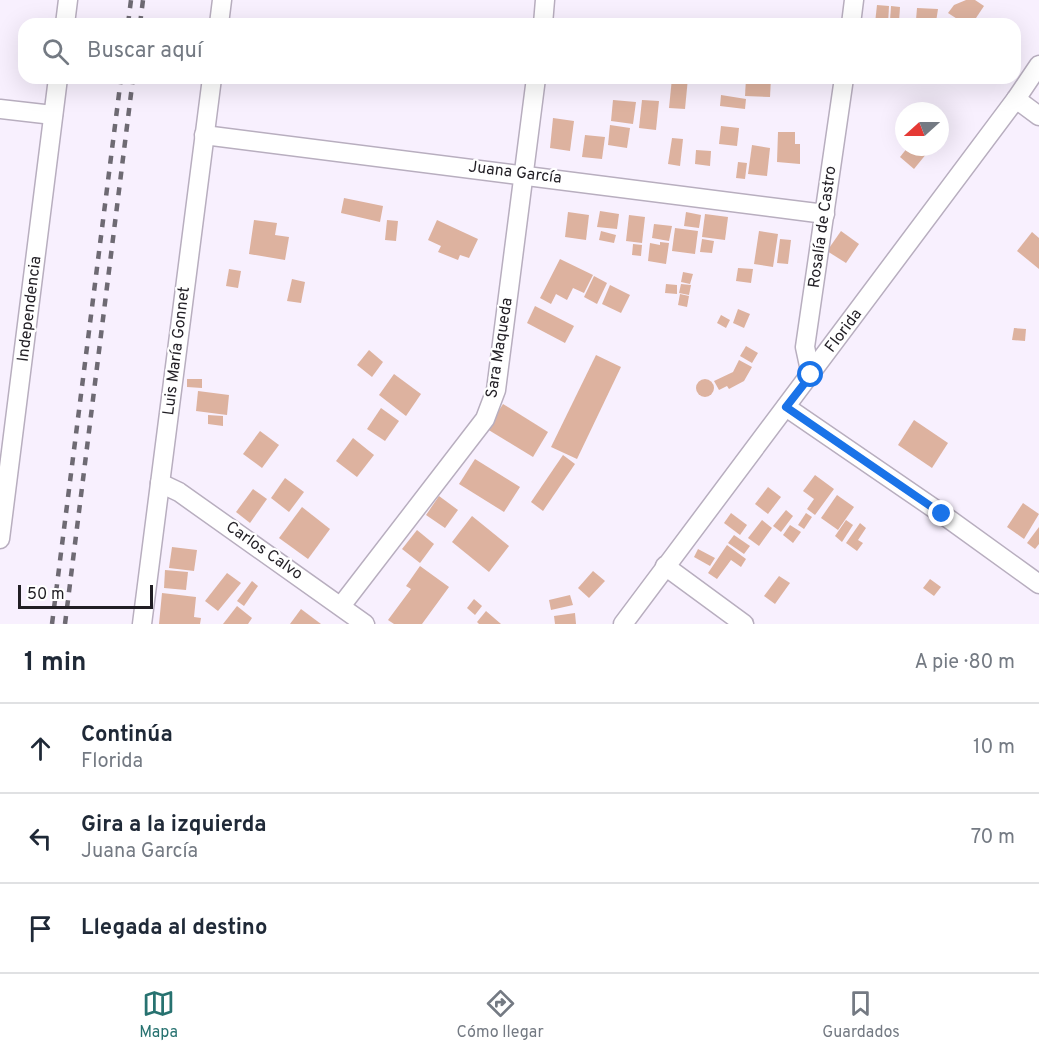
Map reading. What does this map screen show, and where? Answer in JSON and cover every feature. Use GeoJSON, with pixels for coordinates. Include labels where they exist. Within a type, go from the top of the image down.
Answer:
{"type":"FeatureCollection","features":[{"type":"Feature","properties":{"kind":"street"},"geometry":{"type":"LineString","coordinates":[[66,18],[68,0]]}},
{"type":"Feature","properties":{"kind":"street"},"geometry":{"type":"LineString","coordinates":[[220,18],[222,0]]}},
{"type":"Feature","properties":{"kind":"street"},"geometry":{"type":"LineString","coordinates":[[544,18],[545,0]]}},
{"type":"Feature","properties":{"kind":"street"},"geometry":{"type":"LineString","coordinates":[[852,18],[854,0]]}},
{"type":"Feature","properties":{"kind":"street","name":"Florida"},"geometry":{"type":"LineString","coordinates":[[623,624],[811,375],[1039,65]]}},
{"type":"Feature","properties":{"kind":"street","name":"Independencia"},"geometry":{"type":"LineString","coordinates":[[0,539],[8,423],[57,84]]}},
{"type":"Feature","properties":{"kind":"street","name":"Luis María Gonnet"},"geometry":{"type":"LineString","coordinates":[[142,624],[211,84]]}},
{"type":"Feature","properties":{"kind":"street","name":"Sara Maqueda"},"geometry":{"type":"LineString","coordinates":[[341,606],[485,419],[496,390],[535,84]]}},
{"type":"Feature","properties":{"kind":"street","name":"Rosalía de Castro"},"geometry":{"type":"LineString","coordinates":[[811,375],[806,347],[842,84]]}},
{"type":"Feature","properties":{"kind":"street"},"geometry":{"type":"LineString","coordinates":[[1016,99],[1039,116]]}},
{"type":"Feature","properties":{"kind":"street"},"geometry":{"type":"LineString","coordinates":[[0,109],[53,115]]}},
{"type":"Feature","properties":{"kind":"street","name":"Juana García"},"geometry":{"type":"LineString","coordinates":[[204,135],[525,174],[825,214]]}},
{"type":"Feature","properties":{"kind":"street"},"geometry":{"type":"LineString","coordinates":[[786,407],[1039,584]]}},
{"type":"Feature","properties":{"kind":"street","name":"Carlos Calvo"},"geometry":{"type":"LineString","coordinates":[[160,483],[179,492],[365,624]]}},
{"type":"Feature","properties":{"kind":"street"},"geometry":{"type":"LineString","coordinates":[[665,566],[744,624]]}},
{"type":"Feature","properties":{"kind":"building"},"geometry":{"type":"Polygon","coordinates":[[[966,0],[975,0],[984,6],[976,18],[956,18],[948,13],[954,5],[966,0]]]}},
{"type":"Feature","properties":{"kind":"building"},"geometry":{"type":"Polygon","coordinates":[[[877,5],[889,6],[888,18],[876,18],[877,5]]]}},
{"type":"Feature","properties":{"kind":"building"},"geometry":{"type":"Polygon","coordinates":[[[891,6],[900,7],[899,18],[890,18],[891,6]]]}},
{"type":"Feature","properties":{"kind":"building"},"geometry":{"type":"Polygon","coordinates":[[[917,8],[938,9],[937,18],[916,18],[917,8]]]}},
{"type":"Feature","properties":{"kind":"building"},"geometry":{"type":"Polygon","coordinates":[[[671,84],[687,84],[685,109],[669,108],[671,84]]]}},
{"type":"Feature","properties":{"kind":"building"},"geometry":{"type":"Polygon","coordinates":[[[746,84],[771,84],[770,97],[745,96],[746,84]]]}},
{"type":"Feature","properties":{"kind":"building"},"geometry":{"type":"Polygon","coordinates":[[[721,95],[746,99],[745,109],[720,106],[721,95]]]}},
{"type":"Feature","properties":{"kind":"building"},"geometry":{"type":"Polygon","coordinates":[[[613,100],[636,102],[633,124],[611,121],[613,100]]]}},
{"type":"Feature","properties":{"kind":"building"},"geometry":{"type":"Polygon","coordinates":[[[642,100],[659,101],[656,130],[639,128],[642,100]]]}},
{"type":"Feature","properties":{"kind":"building"},"geometry":{"type":"Polygon","coordinates":[[[553,118],[574,121],[570,151],[550,148],[553,118]]]}},
{"type":"Feature","properties":{"kind":"building"},"geometry":{"type":"Polygon","coordinates":[[[610,125],[630,128],[627,148],[608,145],[610,125]]]}},
{"type":"Feature","properties":{"kind":"building"},"geometry":{"type":"Polygon","coordinates":[[[721,126],[739,128],[737,146],[719,144],[721,126]]]}},
{"type":"Feature","properties":{"kind":"building"},"geometry":{"type":"Polygon","coordinates":[[[778,132],[795,132],[795,144],[800,144],[800,164],[777,162],[778,132]]]}},
{"type":"Feature","properties":{"kind":"building"},"geometry":{"type":"Polygon","coordinates":[[[585,135],[605,137],[602,159],[582,157],[585,135]]]}},
{"type":"Feature","properties":{"kind":"building"},"geometry":{"type":"Polygon","coordinates":[[[672,138],[683,139],[680,166],[668,164],[672,138]]]}},
{"type":"Feature","properties":{"kind":"building"},"geometry":{"type":"Polygon","coordinates":[[[752,145],[770,148],[767,176],[748,174],[752,145]]]}},
{"type":"Feature","properties":{"kind":"building"},"geometry":{"type":"Polygon","coordinates":[[[696,150],[711,151],[710,166],[695,164],[696,150]]]}},
{"type":"Feature","properties":{"kind":"building"},"geometry":{"type":"Polygon","coordinates":[[[901,156],[925,156],[914,169],[901,156]]]}},
{"type":"Feature","properties":{"kind":"building"},"geometry":{"type":"Polygon","coordinates":[[[738,162],[747,163],[745,179],[736,178],[738,162]]]}},
{"type":"Feature","properties":{"kind":"building"},"geometry":{"type":"Polygon","coordinates":[[[344,198],[383,206],[380,222],[341,213],[344,198]]]}},
{"type":"Feature","properties":{"kind":"building"},"geometry":{"type":"Polygon","coordinates":[[[600,211],[619,214],[617,229],[597,227],[600,211]]]}},
{"type":"Feature","properties":{"kind":"building"},"geometry":{"type":"Polygon","coordinates":[[[568,212],[589,215],[586,240],[565,237],[568,212]]]}},
{"type":"Feature","properties":{"kind":"building"},"geometry":{"type":"Polygon","coordinates":[[[686,212],[701,215],[699,228],[684,226],[686,212]]]}},
{"type":"Feature","properties":{"kind":"building"},"geometry":{"type":"Polygon","coordinates":[[[705,214],[728,217],[725,240],[702,237],[705,214]]]}},
{"type":"Feature","properties":{"kind":"building"},"geometry":{"type":"Polygon","coordinates":[[[629,215],[645,217],[642,243],[626,241],[629,215]]]}},
{"type":"Feature","properties":{"kind":"building"},"geometry":{"type":"Polygon","coordinates":[[[254,220],[277,223],[275,235],[289,237],[285,260],[249,254],[254,220]]]}},
{"type":"Feature","properties":{"kind":"building"},"geometry":{"type":"Polygon","coordinates":[[[387,220],[398,221],[396,241],[385,240],[387,220]]]}},
{"type":"Feature","properties":{"kind":"building"},"geometry":{"type":"Polygon","coordinates":[[[437,220],[478,239],[469,258],[460,255],[458,260],[438,252],[441,246],[428,240],[437,220]]]}},
{"type":"Feature","properties":{"kind":"building"},"geometry":{"type":"Polygon","coordinates":[[[654,224],[672,226],[669,241],[652,238],[654,224]]]}},
{"type":"Feature","properties":{"kind":"building"},"geometry":{"type":"Polygon","coordinates":[[[675,228],[698,231],[695,254],[672,251],[675,228]]]}},
{"type":"Feature","properties":{"kind":"building"},"geometry":{"type":"Polygon","coordinates":[[[601,231],[616,235],[614,243],[599,240],[601,231]]]}},
{"type":"Feature","properties":{"kind":"building"},"geometry":{"type":"Polygon","coordinates":[[[759,231],[778,234],[773,267],[754,264],[759,231]]]}},
{"type":"Feature","properties":{"kind":"building"},"geometry":{"type":"Polygon","coordinates":[[[841,231],[859,244],[846,263],[827,251],[841,231]]]}},
{"type":"Feature","properties":{"kind":"building"},"geometry":{"type":"Polygon","coordinates":[[[1032,232],[1039,238],[1039,269],[1017,251],[1032,232]]]}},
{"type":"Feature","properties":{"kind":"building"},"geometry":{"type":"Polygon","coordinates":[[[702,239],[714,241],[712,253],[700,252],[702,239]]]}},
{"type":"Feature","properties":{"kind":"building"},"geometry":{"type":"Polygon","coordinates":[[[780,239],[791,240],[788,264],[777,263],[780,239]]]}},
{"type":"Feature","properties":{"kind":"building"},"geometry":{"type":"Polygon","coordinates":[[[660,242],[669,243],[666,264],[648,261],[650,243],[660,245],[660,242]]]}},
{"type":"Feature","properties":{"kind":"building"},"geometry":{"type":"Polygon","coordinates":[[[633,244],[642,245],[641,256],[632,255],[633,244]]]}},
{"type":"Feature","properties":{"kind":"building"},"geometry":{"type":"Polygon","coordinates":[[[560,259],[593,275],[584,293],[573,288],[567,300],[556,294],[551,304],[540,298],[560,259]]]}},
{"type":"Feature","properties":{"kind":"building"},"geometry":{"type":"Polygon","coordinates":[[[738,268],[753,269],[751,283],[736,281],[738,268]]]}},
{"type":"Feature","properties":{"kind":"building"},"geometry":{"type":"Polygon","coordinates":[[[229,269],[241,271],[238,288],[226,286],[229,269]]]}},
{"type":"Feature","properties":{"kind":"building"},"geometry":{"type":"Polygon","coordinates":[[[683,272],[693,274],[690,284],[681,282],[683,272]]]}},
{"type":"Feature","properties":{"kind":"building"},"geometry":{"type":"Polygon","coordinates":[[[594,276],[607,283],[597,304],[584,297],[594,276]]]}},
{"type":"Feature","properties":{"kind":"building"},"geometry":{"type":"Polygon","coordinates":[[[292,279],[305,282],[301,303],[287,301],[292,279]]]}},
{"type":"Feature","properties":{"kind":"building"},"geometry":{"type":"Polygon","coordinates":[[[666,284],[677,285],[677,294],[665,293],[666,284]]]}},
{"type":"Feature","properties":{"kind":"building"},"geometry":{"type":"Polygon","coordinates":[[[681,284],[691,285],[689,295],[679,293],[681,284]]]}},
{"type":"Feature","properties":{"kind":"building"},"geometry":{"type":"Polygon","coordinates":[[[610,285],[630,295],[621,313],[602,304],[610,285]]]}},
{"type":"Feature","properties":{"kind":"building"},"geometry":{"type":"Polygon","coordinates":[[[680,294],[689,296],[687,307],[678,305],[680,294]]]}},
{"type":"Feature","properties":{"kind":"building"},"geometry":{"type":"Polygon","coordinates":[[[535,306],[574,326],[565,343],[527,323],[535,306]]]}},
{"type":"Feature","properties":{"kind":"building"},"geometry":{"type":"Polygon","coordinates":[[[738,309],[750,314],[744,328],[733,323],[738,309]]]}},
{"type":"Feature","properties":{"kind":"building"},"geometry":{"type":"Polygon","coordinates":[[[721,315],[730,320],[726,328],[717,323],[721,315]]]}},
{"type":"Feature","properties":{"kind":"building"},"geometry":{"type":"Polygon","coordinates":[[[1014,328],[1026,329],[1025,341],[1012,340],[1014,328]]]}},
{"type":"Feature","properties":{"kind":"building"},"geometry":{"type":"Polygon","coordinates":[[[746,346],[758,353],[752,363],[740,356],[746,346]]]}},
{"type":"Feature","properties":{"kind":"building"},"geometry":{"type":"Polygon","coordinates":[[[369,350],[383,362],[372,377],[357,365],[369,350]]]}},
{"type":"Feature","properties":{"kind":"building"},"geometry":{"type":"Polygon","coordinates":[[[596,355],[621,367],[577,459],[551,447],[596,355]]]}},
{"type":"Feature","properties":{"kind":"building"},"geometry":{"type":"Polygon","coordinates":[[[739,360],[752,367],[744,381],[729,389],[727,386],[719,390],[714,381],[733,372],[739,360]]]}},
{"type":"Feature","properties":{"kind":"building"},"geometry":{"type":"Polygon","coordinates":[[[394,374],[421,394],[406,416],[379,395],[394,374]]]}},
{"type":"Feature","properties":{"kind":"building"},"geometry":{"type":"Polygon","coordinates":[[[187,379],[202,379],[202,388],[187,387],[187,379]]]}},
{"type":"Feature","properties":{"kind":"building"},"geometry":{"type":"Polygon","coordinates":[[[705,379],[711,382],[714,388],[711,394],[705,397],[699,394],[696,388],[699,382],[705,379]]]}},
{"type":"Feature","properties":{"kind":"building"},"geometry":{"type":"Polygon","coordinates":[[[198,391],[229,395],[227,415],[196,411],[198,391]]]}},
{"type":"Feature","properties":{"kind":"building"},"geometry":{"type":"Polygon","coordinates":[[[503,404],[548,432],[533,457],[487,429],[503,404]]]}},
{"type":"Feature","properties":{"kind":"building"},"geometry":{"type":"Polygon","coordinates":[[[381,408],[399,421],[385,441],[367,429],[381,408]]]}},
{"type":"Feature","properties":{"kind":"building"},"geometry":{"type":"Polygon","coordinates":[[[208,415],[223,416],[223,426],[208,424],[208,415]]]}},
{"type":"Feature","properties":{"kind":"building"},"geometry":{"type":"Polygon","coordinates":[[[914,420],[948,443],[932,468],[898,445],[914,420]]]}},
{"type":"Feature","properties":{"kind":"building"},"geometry":{"type":"Polygon","coordinates":[[[260,431],[279,445],[262,468],[243,454],[260,431]]]}},
{"type":"Feature","properties":{"kind":"building"},"geometry":{"type":"Polygon","coordinates":[[[353,438],[374,455],[357,477],[336,461],[353,438]]]}},
{"type":"Feature","properties":{"kind":"building"},"geometry":{"type":"Polygon","coordinates":[[[563,455],[575,464],[543,511],[531,502],[563,455]]]}},
{"type":"Feature","properties":{"kind":"building"},"geometry":{"type":"Polygon","coordinates":[[[475,459],[520,487],[504,512],[459,484],[475,459]]]}},
{"type":"Feature","properties":{"kind":"building"},"geometry":{"type":"Polygon","coordinates":[[[815,475],[834,489],[815,515],[807,509],[814,499],[803,491],[815,475]]]}},
{"type":"Feature","properties":{"kind":"building"},"geometry":{"type":"Polygon","coordinates":[[[285,478],[304,492],[289,512],[271,498],[285,478]]]}},
{"type":"Feature","properties":{"kind":"building"},"geometry":{"type":"Polygon","coordinates":[[[768,487],[781,497],[768,514],[755,504],[768,487]]]}},
{"type":"Feature","properties":{"kind":"building"},"geometry":{"type":"Polygon","coordinates":[[[253,489],[267,499],[250,523],[236,512],[253,489]]]}},
{"type":"Feature","properties":{"kind":"building"},"geometry":{"type":"Polygon","coordinates":[[[837,495],[854,507],[838,530],[821,518],[837,495]]]}},
{"type":"Feature","properties":{"kind":"building"},"geometry":{"type":"Polygon","coordinates":[[[439,496],[458,510],[445,528],[426,515],[439,496]]]}},
{"type":"Feature","properties":{"kind":"building"},"geometry":{"type":"Polygon","coordinates":[[[1023,503],[1039,514],[1024,539],[1007,527],[1023,503]]]}},
{"type":"Feature","properties":{"kind":"building"},"geometry":{"type":"Polygon","coordinates":[[[302,507],[330,529],[308,559],[279,538],[302,507]]]}},
{"type":"Feature","properties":{"kind":"building"},"geometry":{"type":"Polygon","coordinates":[[[786,510],[793,516],[781,532],[773,526],[786,510]]]}},
{"type":"Feature","properties":{"kind":"building"},"geometry":{"type":"Polygon","coordinates":[[[731,513],[747,525],[740,535],[724,523],[731,513]]]}},
{"type":"Feature","properties":{"kind":"building"},"geometry":{"type":"Polygon","coordinates":[[[806,513],[812,517],[804,529],[798,525],[806,513]]]}},
{"type":"Feature","properties":{"kind":"building"},"geometry":{"type":"Polygon","coordinates":[[[472,516],[509,546],[489,572],[452,542],[472,516]]]}},
{"type":"Feature","properties":{"kind":"building"},"geometry":{"type":"Polygon","coordinates":[[[762,520],[772,528],[759,546],[748,538],[762,520]]]}},
{"type":"Feature","properties":{"kind":"building"},"geometry":{"type":"Polygon","coordinates":[[[846,520],[853,525],[842,542],[835,536],[846,520]]]}},
{"type":"Feature","properties":{"kind":"building"},"geometry":{"type":"Polygon","coordinates":[[[860,523],[866,528],[858,540],[863,543],[857,551],[846,543],[860,523]]]}},
{"type":"Feature","properties":{"kind":"building"},"geometry":{"type":"Polygon","coordinates":[[[790,525],[801,532],[793,543],[783,535],[790,525]]]}},
{"type":"Feature","properties":{"kind":"building"},"geometry":{"type":"Polygon","coordinates":[[[1039,527],[1039,544],[1035,549],[1027,543],[1039,527]]]}},
{"type":"Feature","properties":{"kind":"building"},"geometry":{"type":"Polygon","coordinates":[[[417,530],[434,544],[420,563],[402,549],[417,530]]]}},
{"type":"Feature","properties":{"kind":"building"},"geometry":{"type":"Polygon","coordinates":[[[734,535],[750,546],[744,554],[728,543],[734,535]]]}},
{"type":"Feature","properties":{"kind":"building"},"geometry":{"type":"Polygon","coordinates":[[[727,545],[746,559],[741,567],[731,560],[717,579],[708,573],[727,545]]]}},
{"type":"Feature","properties":{"kind":"building"},"geometry":{"type":"Polygon","coordinates":[[[172,547],[197,550],[194,571],[169,568],[172,547]]]}},
{"type":"Feature","properties":{"kind":"building"},"geometry":{"type":"Polygon","coordinates":[[[698,549],[715,558],[710,566],[694,557],[698,549]]]}},
{"type":"Feature","properties":{"kind":"building"},"geometry":{"type":"Polygon","coordinates":[[[420,566],[449,587],[422,624],[394,624],[388,620],[411,589],[406,586],[420,566]]]}},
{"type":"Feature","properties":{"kind":"building"},"geometry":{"type":"Polygon","coordinates":[[[165,570],[188,572],[186,590],[164,588],[165,570]]]}},
{"type":"Feature","properties":{"kind":"building"},"geometry":{"type":"Polygon","coordinates":[[[593,571],[605,581],[589,598],[578,588],[593,571]]]}},
{"type":"Feature","properties":{"kind":"building"},"geometry":{"type":"Polygon","coordinates":[[[227,573],[241,583],[218,611],[205,601],[227,573]]]}},
{"type":"Feature","properties":{"kind":"building"},"geometry":{"type":"Polygon","coordinates":[[[779,576],[790,583],[775,604],[764,596],[779,576]]]}},
{"type":"Feature","properties":{"kind":"building"},"geometry":{"type":"Polygon","coordinates":[[[930,579],[941,587],[934,596],[923,588],[930,579]]]}},
{"type":"Feature","properties":{"kind":"building"},"geometry":{"type":"Polygon","coordinates":[[[252,581],[258,586],[244,606],[237,601],[252,581]]]}},
{"type":"Feature","properties":{"kind":"building"},"geometry":{"type":"Polygon","coordinates":[[[162,593],[196,597],[194,617],[201,618],[200,624],[159,624],[162,593]]]}},
{"type":"Feature","properties":{"kind":"building"},"geometry":{"type":"Polygon","coordinates":[[[570,595],[573,605],[551,610],[549,600],[570,595]]]}},
{"type":"Feature","properties":{"kind":"building"},"geometry":{"type":"Polygon","coordinates":[[[474,599],[482,606],[475,615],[467,608],[474,599]]]}},
{"type":"Feature","properties":{"kind":"building"},"geometry":{"type":"Polygon","coordinates":[[[237,606],[252,618],[248,624],[223,624],[237,606]]]}},
{"type":"Feature","properties":{"kind":"building"},"geometry":{"type":"Polygon","coordinates":[[[301,609],[321,624],[290,624],[301,609]]]}},
{"type":"Feature","properties":{"kind":"building"},"geometry":{"type":"Polygon","coordinates":[[[486,611],[501,624],[479,624],[477,622],[486,611]]]}},
{"type":"Feature","properties":{"kind":"building"},"geometry":{"type":"Polygon","coordinates":[[[575,613],[576,624],[555,624],[554,616],[575,613]]]}},
{"type":"Feature","properties":{"kind":"railway"},"geometry":{"type":"LineString","coordinates":[[129,18],[131,0]]}},
{"type":"Feature","properties":{"kind":"railway"},"geometry":{"type":"LineString","coordinates":[[141,18],[143,0]]}},
{"type":"Feature","properties":{"kind":"railway"},"geometry":{"type":"LineString","coordinates":[[52,624],[120,84]]}},
{"type":"Feature","properties":{"kind":"railway"},"geometry":{"type":"LineString","coordinates":[[65,624],[132,84]]}},
{"type":"Feature","properties":{"kind":"route"},"geometry":{"type":"LineString","coordinates":[[811,375],[786,407],[942,514]]}}]}
